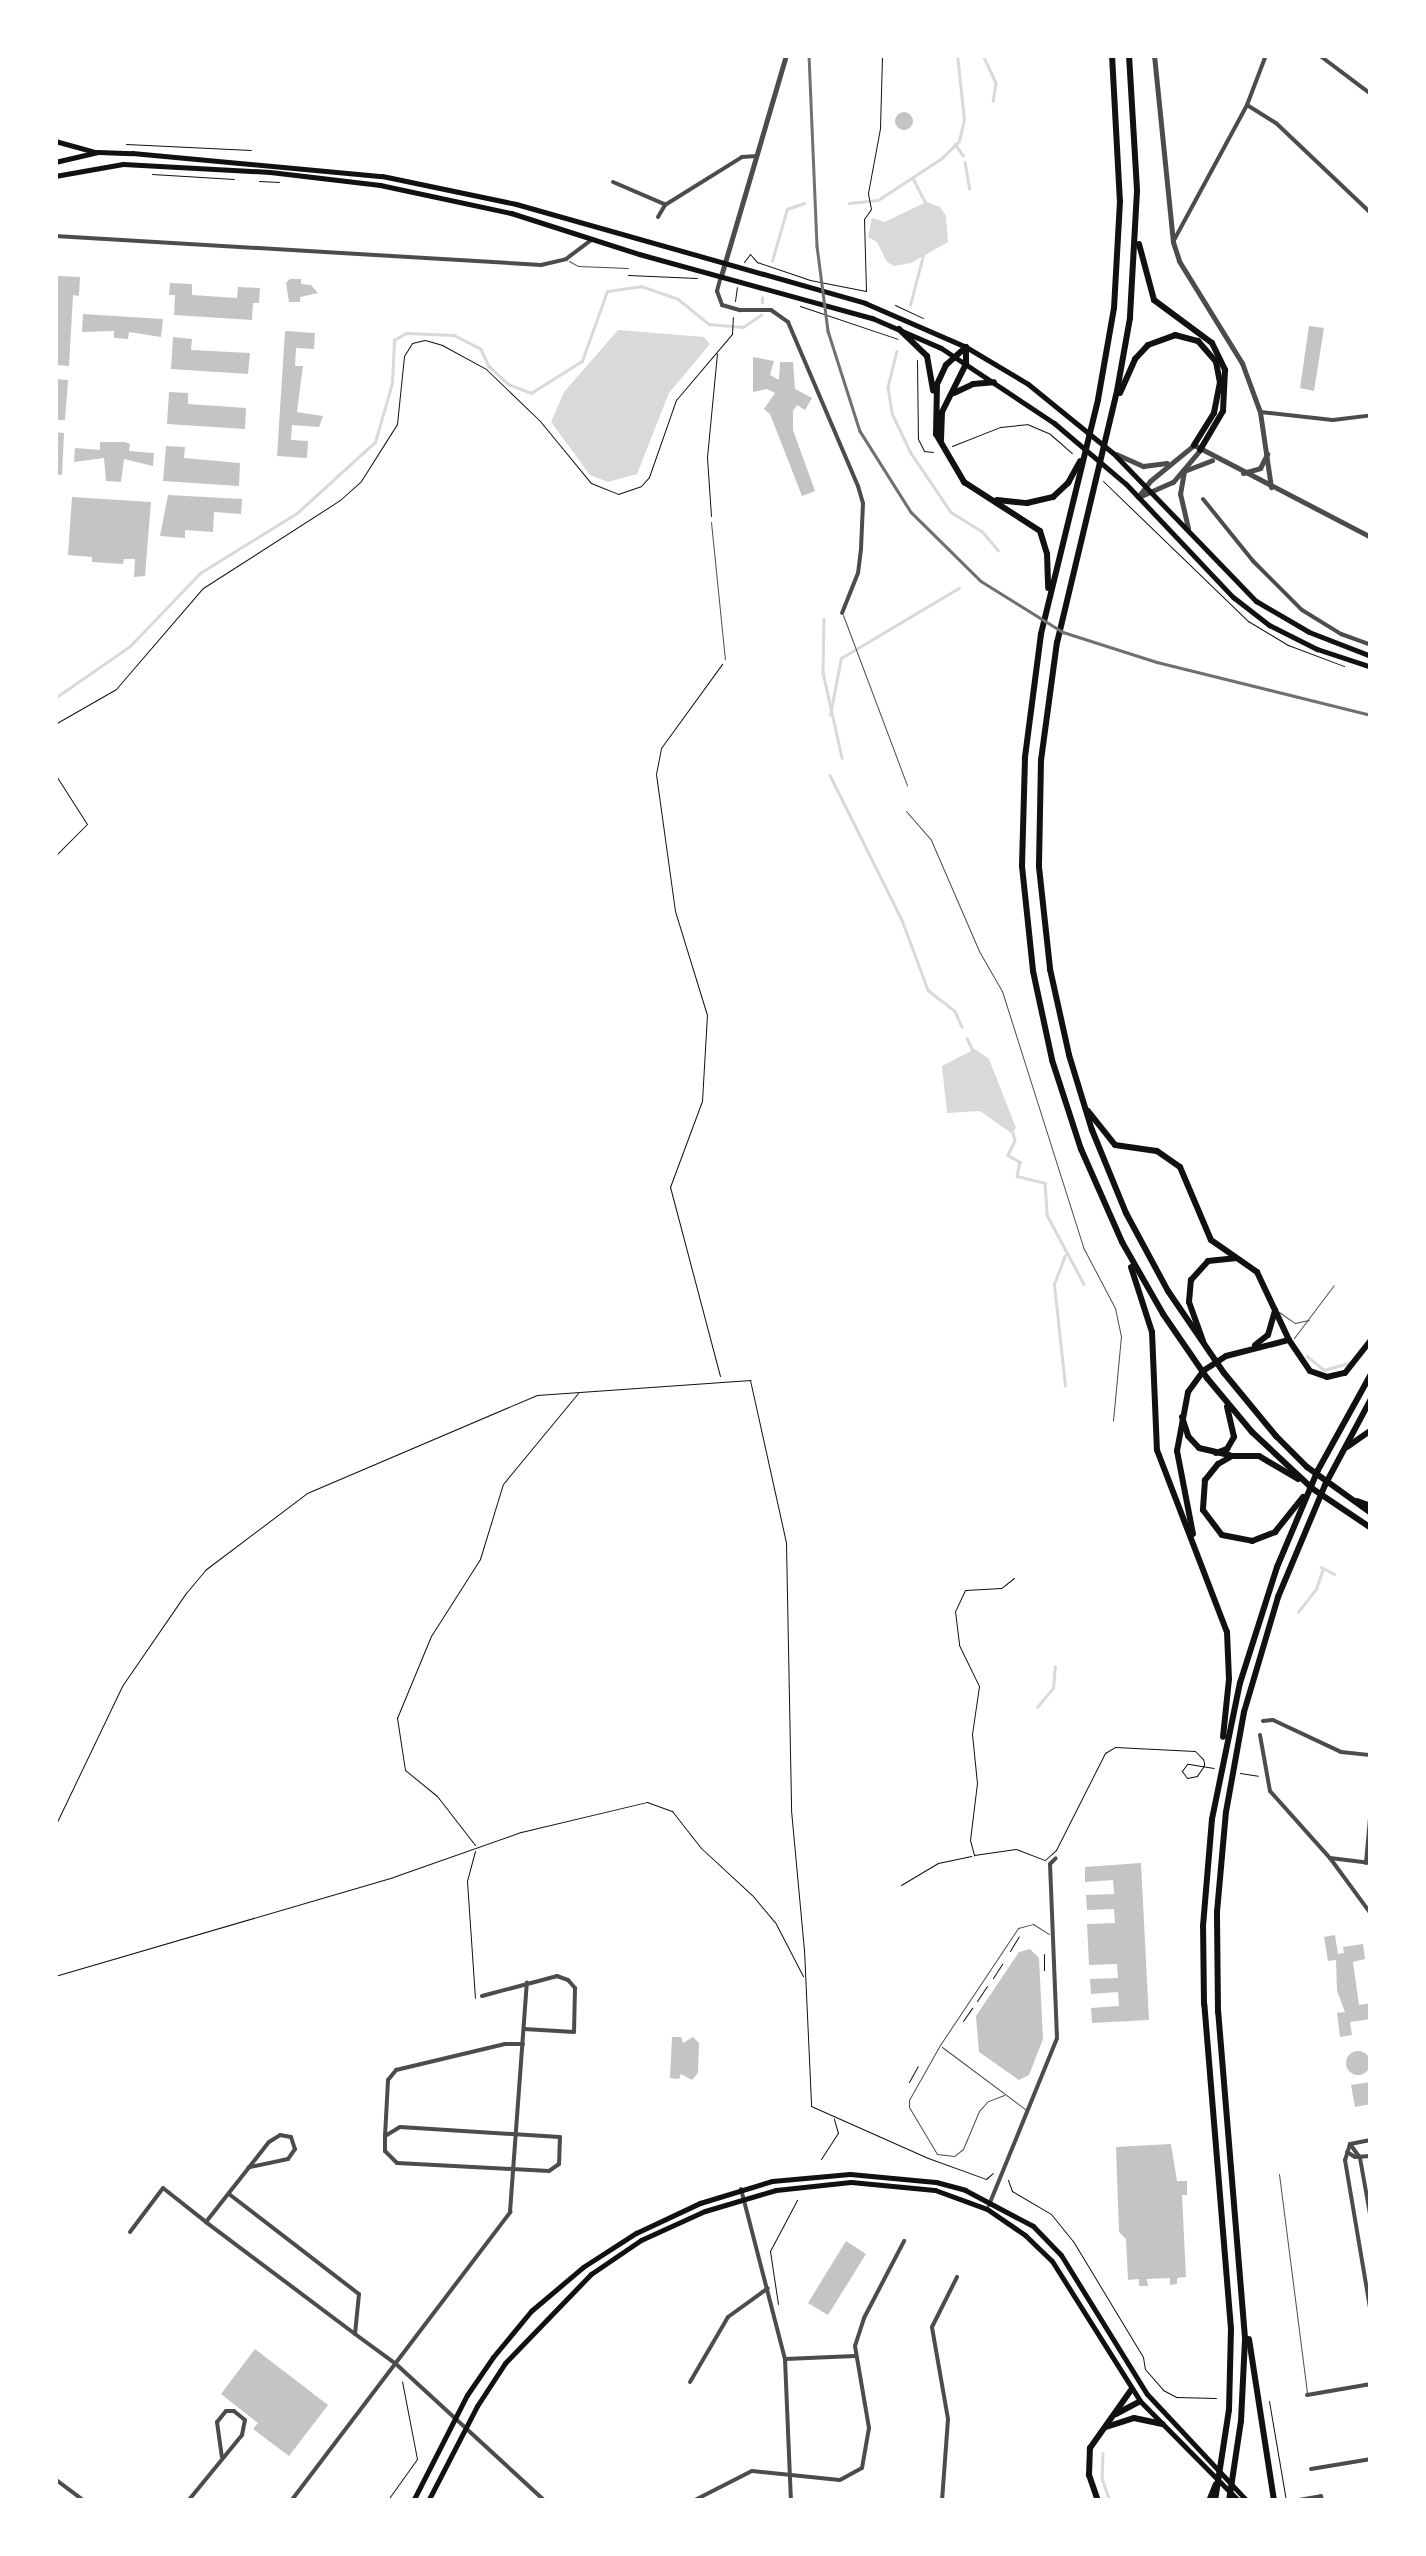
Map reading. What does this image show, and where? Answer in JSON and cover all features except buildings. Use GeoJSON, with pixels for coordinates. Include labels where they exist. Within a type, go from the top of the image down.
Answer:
{"type":"FeatureCollection","features":[{"type":"Feature","properties":{"kind":"highway"},"geometry":{"type":"LineString","coordinates":[[1112,55],[1118,259],[1098,400],[1052,573],[1031,696],[1022,789],[1024,892],[1038,1001],[1073,1127],[1122,1242],[1152,1332],[1158,1450],[1222,1611],[1229,1644],[1228,1694],[1203,1952],[1205,2030],[1231,2316],[1230,2381],[1221,2469],[1212,2501]]}},
{"type":"Feature","properties":{"kind":"highway"},"geometry":{"type":"LineString","coordinates":[[1129,55],[1137,233],[1130,318],[1050,686],[1040,790],[1046,940],[1057,1008],[1082,1102],[1139,1240],[1208,1351],[1276,1436],[1342,1495],[1371,1509]]}},
{"type":"Feature","properties":{"kind":"highway"},"geometry":{"type":"LineString","coordinates":[[1137,233],[1146,282],[1154,300],[1212,343],[1225,370],[1222,411],[1197,448]]}},
{"type":"Feature","properties":{"kind":"highway"},"geometry":{"type":"LineString","coordinates":[[899,329],[927,356],[934,428],[957,474],[986,498],[1037,527],[1046,544],[1052,573]]}},
{"type":"Feature","properties":{"kind":"highway"},"geometry":{"type":"LineString","coordinates":[[1112,413],[1142,349],[1165,336],[1190,338],[1212,356],[1220,378],[1214,414],[1197,448]]}},
{"type":"Feature","properties":{"kind":"highway"},"geometry":{"type":"LineString","coordinates":[[934,399],[939,377],[966,347]]}},
{"type":"Feature","properties":{"kind":"highway"},"geometry":{"type":"LineString","coordinates":[[946,447],[941,422],[966,364],[966,347]]}},
{"type":"Feature","properties":{"kind":"highway"},"geometry":{"type":"LineString","coordinates":[[949,398],[966,386],[994,382]]}},
{"type":"Feature","properties":{"kind":"highway"},"geometry":{"type":"LineString","coordinates":[[986,498],[1040,502],[1064,488],[1076,475]]}},
{"type":"Feature","properties":{"kind":"highway"},"geometry":{"type":"LineString","coordinates":[[1082,1102],[1111,1143],[1157,1151],[1177,1164],[1214,1243],[1241,1258],[1260,1275],[1306,1368],[1326,1378],[1351,1369],[1371,1340]]}},
{"type":"Feature","properties":{"kind":"highway"},"geometry":{"type":"LineString","coordinates":[[1122,1242],[1178,1337],[1221,1396],[1311,1489]]}},
{"type":"Feature","properties":{"kind":"highway"},"geometry":{"type":"LineString","coordinates":[[1208,1351],[1189,1302],[1191,1280],[1208,1261],[1241,1258]]}},
{"type":"Feature","properties":{"kind":"highway"},"geometry":{"type":"LineString","coordinates":[[1197,1550],[1178,1475],[1177,1434],[1183,1403],[1211,1365],[1268,1335],[1276,1309]]}},
{"type":"Feature","properties":{"kind":"highway"},"geometry":{"type":"LineString","coordinates":[[1249,1348],[1289,1340]]}},
{"type":"Feature","properties":{"kind":"highway"},"geometry":{"type":"LineString","coordinates":[[1238,1455],[1213,1468],[1203,1487],[1204,1510],[1218,1532],[1234,1540],[1259,1540],[1275,1532],[1311,1489],[1371,1374]]}},
{"type":"Feature","properties":{"kind":"highway"},"geometry":{"type":"LineString","coordinates":[[1209,1453],[1227,1448],[1234,1437],[1221,1396]]}},
{"type":"Feature","properties":{"kind":"highway"},"geometry":{"type":"LineString","coordinates":[[1274,2501],[1245,2320],[1218,2012],[1220,1869],[1232,1770],[1272,1616],[1309,1519],[1371,1399]]}},
{"type":"Feature","properties":{"kind":"highway"},"geometry":{"type":"LineString","coordinates":[[1183,1403],[1188,1436],[1209,1453],[1264,1458],[1371,1528]]}},
{"type":"Feature","properties":{"kind":"highway"},"geometry":{"type":"LineString","coordinates":[[1337,1460],[1371,1430]]}},
{"type":"Feature","properties":{"kind":"highway"},"geometry":{"type":"LineString","coordinates":[[1217,1781],[1250,1645],[1297,1508]]}},
{"type":"Feature","properties":{"kind":"highway"},"geometry":{"type":"LineString","coordinates":[[1230,2501],[1243,2401],[1245,2320]]}},
{"type":"Feature","properties":{"kind":"highway"},"geometry":{"type":"LineString","coordinates":[[1098,2501],[1088,2469],[1090,2448],[1132,2390]]}},
{"type":"Feature","properties":{"kind":"highway"},"geometry":{"type":"LineString","coordinates":[[1111,2417],[1140,2401]]}},
{"type":"Feature","properties":{"kind":"highway"},"geometry":{"type":"LineString","coordinates":[[1097,2434],[1130,2418],[1162,2424]]}},
{"type":"Feature","properties":{"kind":"main road"},"geometry":{"type":"LineString","coordinates":[[55,141],[98,152],[304,165],[382,176],[516,204],[864,303],[966,347],[1041,394],[1113,453],[1234,582],[1276,614],[1371,656]]}},
{"type":"Feature","properties":{"kind":"main road"},"geometry":{"type":"LineString","coordinates":[[55,162],[98,152]]}},
{"type":"Feature","properties":{"kind":"main road"},"geometry":{"type":"LineString","coordinates":[[55,176],[124,164],[302,175],[430,194],[595,238],[899,329],[954,356],[1064,431],[1128,487],[1233,597],[1268,624],[1316,649],[1371,667]]}},
{"type":"Feature","properties":{"kind":"main road"},"geometry":{"type":"LineString","coordinates":[[413,2501],[454,2418],[493,2357],[550,2293],[636,2233],[668,2216],[772,2181],[850,2174],[936,2182],[991,2200],[1033,2226],[1061,2255],[1133,2376],[1243,2501]]}},
{"type":"Feature","properties":{"kind":"main road"},"geometry":{"type":"LineString","coordinates":[[428,2501],[466,2427],[505,2364],[591,2274],[673,2224],[743,2198],[814,2184],[898,2183],[935,2190],[988,2209],[1052,2260],[1140,2401],[1243,2501]]}},
{"type":"Feature","properties":{"kind":"main road"},"geometry":{"type":"LineString","coordinates":[[1132,2390],[1133,2376]]}},
{"type":"Feature","properties":{"kind":"street"},"geometry":{"type":"LineString","coordinates":[[786,55],[717,291],[722,305],[740,310],[771,310],[788,322],[858,486],[863,502],[858,573],[842,613]]}},
{"type":"Feature","properties":{"kind":"street"},"geometry":{"type":"LineString","coordinates":[[1154,55],[1173,242],[1179,260],[1242,363],[1260,412],[1271,488]]}},
{"type":"Feature","properties":{"kind":"street"},"geometry":{"type":"LineString","coordinates":[[1173,242],[1246,105],[1266,55]]}},
{"type":"Feature","properties":{"kind":"street"},"geometry":{"type":"LineString","coordinates":[[1319,55],[1371,94]]}},
{"type":"Feature","properties":{"kind":"street"},"geometry":{"type":"LineString","coordinates":[[1246,105],[1276,124],[1371,213]]}},
{"type":"Feature","properties":{"kind":"street"},"geometry":{"type":"LineString","coordinates":[[658,217],[665,205],[742,156],[757,156]]}},
{"type":"Feature","properties":{"kind":"street"},"geometry":{"type":"LineString","coordinates":[[613,182],[665,205]]}},
{"type":"Feature","properties":{"kind":"street"},"geometry":{"type":"LineString","coordinates":[[55,236],[528,265],[566,259],[595,238]]}},
{"type":"Feature","properties":{"kind":"street"},"geometry":{"type":"LineString","coordinates":[[1260,412],[1332,420],[1371,415]]}},
{"type":"Feature","properties":{"kind":"street"},"geometry":{"type":"LineString","coordinates":[[1241,472],[1256,470],[1265,462],[1267,446]]}},
{"type":"Feature","properties":{"kind":"street"},"geometry":{"type":"LineString","coordinates":[[1197,448],[1214,460],[1371,536]]}},
{"type":"Feature","properties":{"kind":"street"},"geometry":{"type":"LineString","coordinates":[[1138,497],[1174,460],[1197,448]]}},
{"type":"Feature","properties":{"kind":"street"},"geometry":{"type":"LineString","coordinates":[[1190,536],[1180,499],[1184,471],[1197,448]]}},
{"type":"Feature","properties":{"kind":"street"},"geometry":{"type":"LineString","coordinates":[[1113,453],[1142,466],[1174,460]]}},
{"type":"Feature","properties":{"kind":"street"},"geometry":{"type":"LineString","coordinates":[[1138,497],[1152,493],[1184,471],[1214,460]]}},
{"type":"Feature","properties":{"kind":"street"},"geometry":{"type":"LineString","coordinates":[[1203,499],[1253,561],[1302,610],[1371,645]]}},
{"type":"Feature","properties":{"kind":"street"},"geometry":{"type":"LineString","coordinates":[[1263,1722],[1273,1720],[1342,1752],[1371,1756]]}},
{"type":"Feature","properties":{"kind":"street"},"geometry":{"type":"LineString","coordinates":[[1260,1735],[1270,1790],[1330,1858],[1371,1914]]}},
{"type":"Feature","properties":{"kind":"street"},"geometry":{"type":"LineString","coordinates":[[1330,1858],[1368,1863],[1371,1807]]}},
{"type":"Feature","properties":{"kind":"street"},"geometry":{"type":"LineString","coordinates":[[988,2209],[1057,2038],[1050,1864],[1056,1858]]}},
{"type":"Feature","properties":{"kind":"street"},"geometry":{"type":"LineString","coordinates":[[479,1997],[558,1976],[568,1980],[575,1988],[574,2032],[524,2030]]}},
{"type":"Feature","properties":{"kind":"street"},"geometry":{"type":"LineString","coordinates":[[292,2501],[508,2218],[516,2169],[527,1984]]}},
{"type":"Feature","properties":{"kind":"street"},"geometry":{"type":"LineString","coordinates":[[385,2136],[400,2128],[560,2137],[555,2167],[397,2163],[385,2151],[385,2136],[388,2080],[396,2070],[505,2044],[523,2044]]}},
{"type":"Feature","properties":{"kind":"street"},"geometry":{"type":"LineString","coordinates":[[206,2222],[249,2167],[274,2138],[291,2137],[295,2149],[288,2159],[249,2167]]}},
{"type":"Feature","properties":{"kind":"street"},"geometry":{"type":"LineString","coordinates":[[1350,2144],[1371,2140]]}},
{"type":"Feature","properties":{"kind":"street"},"geometry":{"type":"LineString","coordinates":[[1350,2144],[1346,2152],[1371,2314]]}},
{"type":"Feature","properties":{"kind":"street"},"geometry":{"type":"LineString","coordinates":[[1350,2144],[1360,2158],[1371,2220]]}},
{"type":"Feature","properties":{"kind":"street"},"geometry":{"type":"LineString","coordinates":[[1346,2152],[1360,2158],[1371,2156]]}},
{"type":"Feature","properties":{"kind":"street"},"geometry":{"type":"LineString","coordinates":[[130,2232],[163,2188],[396,2364],[545,2501]]}},
{"type":"Feature","properties":{"kind":"street"},"geometry":{"type":"LineString","coordinates":[[741,2190],[785,2359],[791,2501]]}},
{"type":"Feature","properties":{"kind":"street"},"geometry":{"type":"LineString","coordinates":[[228,2194],[358,2294],[354,2334]]}},
{"type":"Feature","properties":{"kind":"street"},"geometry":{"type":"LineString","coordinates":[[693,2501],[744,2473],[768,2470],[846,2479],[864,2464],[869,2423],[856,2356],[858,2333],[904,2240]]}},
{"type":"Feature","properties":{"kind":"street"},"geometry":{"type":"LineString","coordinates":[[942,2501],[948,2427],[932,2327],[957,2276]]}},
{"type":"Feature","properties":{"kind":"street"},"geometry":{"type":"LineString","coordinates":[[690,2382],[728,2317],[768,2288]]}},
{"type":"Feature","properties":{"kind":"street"},"geometry":{"type":"LineString","coordinates":[[785,2359],[856,2356]]}},
{"type":"Feature","properties":{"kind":"street"},"geometry":{"type":"LineString","coordinates":[[1308,2395],[1371,2384]]}},
{"type":"Feature","properties":{"kind":"street"},"geometry":{"type":"LineString","coordinates":[[188,2501],[244,2429],[244,2416],[234,2411],[226,2411],[216,2422],[222,2457]]}},
{"type":"Feature","properties":{"kind":"street"},"geometry":{"type":"LineString","coordinates":[[1311,2470],[1371,2459]]}},
{"type":"Feature","properties":{"kind":"street"},"geometry":{"type":"LineString","coordinates":[[55,2478],[84,2501]]}},
{"type":"Feature","properties":{"kind":"street"},"geometry":{"type":"LineString","coordinates":[[1290,2501],[1321,2496],[1322,2501]]}},
{"type":"Feature","properties":{"kind":"lane"},"geometry":{"type":"LineString","coordinates":[[566,259],[578,266],[628,268]]}},
{"type":"Feature","properties":{"kind":"lane"},"geometry":{"type":"LineString","coordinates":[[711,522],[725,659]]}},
{"type":"Feature","properties":{"kind":"lane"},"geometry":{"type":"LineString","coordinates":[[842,613],[907,786]]}},
{"type":"Feature","properties":{"kind":"lane"},"geometry":{"type":"LineString","coordinates":[[906,811],[932,840],[978,951],[1002,991],[1084,1249],[1115,1308],[1121,1336],[1114,1420]]}},
{"type":"Feature","properties":{"kind":"lane"},"geometry":{"type":"LineString","coordinates":[[1289,1340],[1312,1319],[1334,1286]]}},
{"type":"Feature","properties":{"kind":"lane"},"geometry":{"type":"LineString","coordinates":[[1276,1309],[1295,1323],[1312,1319]]}},
{"type":"Feature","properties":{"kind":"lane"},"geometry":{"type":"LineString","coordinates":[[1004,2095],[988,2101],[979,2111],[961,2152],[954,2156],[938,2154],[908,2100],[1018,1928],[1033,1924],[1052,1936]]}},
{"type":"Feature","properties":{"kind":"lane"},"geometry":{"type":"LineString","coordinates":[[940,2046],[1028,2111]]}},
{"type":"Feature","properties":{"kind":"lane"},"geometry":{"type":"LineString","coordinates":[[1279,2174],[1308,2395]]}},
{"type":"Feature","properties":{"kind":"lane"},"geometry":{"type":"LineString","coordinates":[[1140,2401],[1147,2394]]}},
{"type":"Feature","properties":{"kind":"path"},"geometry":{"type":"LineString","coordinates":[[746,258],[750,254],[775,268],[865,293],[864,218],[871,209],[868,193],[880,128],[882,55]]}},
{"type":"Feature","properties":{"kind":"path"},"geometry":{"type":"LineString","coordinates":[[126,144],[250,150]]}},
{"type":"Feature","properties":{"kind":"path"},"geometry":{"type":"LineString","coordinates":[[152,174],[234,179]]}},
{"type":"Feature","properties":{"kind":"path"},"geometry":{"type":"LineString","coordinates":[[259,181],[279,182]]}},
{"type":"Feature","properties":{"kind":"path"},"geometry":{"type":"LineString","coordinates":[[627,275],[707,281]]}},
{"type":"Feature","properties":{"kind":"path"},"geometry":{"type":"LineString","coordinates":[[724,287],[736,288],[734,305]]}},
{"type":"Feature","properties":{"kind":"path"},"geometry":{"type":"LineString","coordinates":[[895,304],[923,318]]}},
{"type":"Feature","properties":{"kind":"path"},"geometry":{"type":"LineString","coordinates":[[802,306],[906,343]]}},
{"type":"Feature","properties":{"kind":"path"},"geometry":{"type":"LineString","coordinates":[[55,724],[116,688],[203,588],[340,500],[361,481],[397,424],[404,356],[412,342],[425,340],[468,357],[523,403],[594,487],[618,494],[635,489],[652,472],[676,400],[732,330],[734,314]]}},
{"type":"Feature","properties":{"kind":"path"},"geometry":{"type":"LineString","coordinates":[[711,522],[708,443],[718,350]]}},
{"type":"Feature","properties":{"kind":"path"},"geometry":{"type":"LineString","coordinates":[[916,352],[918,439],[924,451],[933,452]]}},
{"type":"Feature","properties":{"kind":"path"},"geometry":{"type":"LineString","coordinates":[[946,447],[1000,428],[1027,424],[1050,434],[1072,454]]}},
{"type":"Feature","properties":{"kind":"path"},"geometry":{"type":"LineString","coordinates":[[1099,478],[1147,519]]}},
{"type":"Feature","properties":{"kind":"path"},"geometry":{"type":"LineString","coordinates":[[721,1380],[670,1187],[702,1102],[707,1015],[676,911],[656,766],[676,724],[725,659]]}},
{"type":"Feature","properties":{"kind":"path"},"geometry":{"type":"LineString","coordinates":[[55,774],[88,824],[55,856]]}},
{"type":"Feature","properties":{"kind":"path"},"geometry":{"type":"LineString","coordinates":[[55,1826],[122,1686],[205,1570],[307,1493],[537,1395],[750,1380],[786,1543],[790,1810],[811,2106],[986,2179],[994,2174]]}},
{"type":"Feature","properties":{"kind":"path"},"geometry":{"type":"LineString","coordinates":[[476,1847],[438,1796],[405,1770],[397,1718],[431,1636],[480,1560],[503,1484],[580,1390]]}},
{"type":"Feature","properties":{"kind":"path"},"geometry":{"type":"LineString","coordinates":[[974,1855],[970,1840],[977,1783],[972,1734],[980,1686],[959,1645],[955,1611],[965,1590],[1002,1588],[1014,1578]]}},
{"type":"Feature","properties":{"kind":"path"},"geometry":{"type":"LineString","coordinates":[[901,1885],[938,1864],[974,1855],[1016,1849],[1045,1860],[1056,1850],[1105,1754],[1115,1746],[1193,1750],[1202,1756],[1202,1770],[1187,1778],[1182,1768],[1189,1764]]}},
{"type":"Feature","properties":{"kind":"path"},"geometry":{"type":"LineString","coordinates":[[55,1976],[393,1877],[476,1847],[634,1804],[666,1806],[775,1922],[805,1980]]}},
{"type":"Feature","properties":{"kind":"path"},"geometry":{"type":"LineString","coordinates":[[476,1847],[467,1882],[479,1997]]}},
{"type":"Feature","properties":{"kind":"path"},"geometry":{"type":"LineString","coordinates":[[1010,1951],[1019,1936]]}},
{"type":"Feature","properties":{"kind":"path"},"geometry":{"type":"LineString","coordinates":[[1044,1954],[1044,1970]]}},
{"type":"Feature","properties":{"kind":"path"},"geometry":{"type":"LineString","coordinates":[[993,1978],[1002,1964]]}},
{"type":"Feature","properties":{"kind":"path"},"geometry":{"type":"LineString","coordinates":[[977,2001],[987,1986]]}},
{"type":"Feature","properties":{"kind":"path"},"geometry":{"type":"LineString","coordinates":[[963,2021],[972,2008]]}},
{"type":"Feature","properties":{"kind":"path"},"geometry":{"type":"LineString","coordinates":[[908,2082],[918,2066]]}},
{"type":"Feature","properties":{"kind":"path"},"geometry":{"type":"LineString","coordinates":[[821,2160],[838,2133],[832,2117]]}},
{"type":"Feature","properties":{"kind":"path"},"geometry":{"type":"LineString","coordinates":[[1007,2179],[1012,2192],[1051,2214],[1073,2241],[1146,2369],[1166,2394],[1216,2398]]}},
{"type":"Feature","properties":{"kind":"path"},"geometry":{"type":"LineString","coordinates":[[778,2322],[770,2251],[797,2200]]}},
{"type":"Feature","properties":{"kind":"path"},"geometry":{"type":"LineString","coordinates":[[387,2501],[417,2459],[401,2390],[402,2377]]}},
{"type":"Feature","properties":{"kind":"path"},"geometry":{"type":"LineString","coordinates":[[1270,2401],[1290,2501]]}},
{"type":"Feature","properties":{"kind":"shaded area"},"geometry":{"type":"Polygon","coordinates":[[[926,202],[940,207],[946,216],[948,242],[911,263],[894,266],[887,262],[877,242],[868,237],[872,218],[885,222],[926,202]]]}},
{"type":"Feature","properties":{"kind":"shaded area"},"geometry":{"type":"Polygon","coordinates":[[[618,330],[704,337],[710,344],[669,393],[637,474],[608,482],[590,475],[551,422],[564,392],[618,330]]]}},
{"type":"Feature","properties":{"kind":"shaded area"},"geometry":{"type":"Polygon","coordinates":[[[975,1049],[989,1059],[1016,1128],[1011,1133],[980,1111],[947,1113],[942,1066],[975,1049]]]}},
{"type":"Feature","properties":{"kind":"waterway"},"geometry":{"type":"LineString","coordinates":[[849,203],[878,200],[942,158],[959,141],[964,120],[957,55]]}},
{"type":"Feature","properties":{"kind":"waterway"},"geometry":{"type":"LineString","coordinates":[[983,55],[996,83],[993,101]]}},
{"type":"Feature","properties":{"kind":"waterway"},"geometry":{"type":"LineString","coordinates":[[955,144],[963,155]]}},
{"type":"Feature","properties":{"kind":"waterway"},"geometry":{"type":"LineString","coordinates":[[965,162],[970,189]]}},
{"type":"Feature","properties":{"kind":"waterway"},"geometry":{"type":"LineString","coordinates":[[913,178],[925,202]]}},
{"type":"Feature","properties":{"kind":"waterway"},"geometry":{"type":"LineString","coordinates":[[772,261],[787,209],[804,203]]}},
{"type":"Feature","properties":{"kind":"waterway"},"geometry":{"type":"LineString","coordinates":[[910,305],[923,255]]}},
{"type":"Feature","properties":{"kind":"waterway"},"geometry":{"type":"LineString","coordinates":[[55,698],[130,646],[200,573],[297,513],[375,442],[392,383],[394,340],[406,333],[454,335],[481,349],[489,366],[508,384],[531,393],[582,361],[607,291],[641,286],[678,299],[709,324],[743,327],[761,315]]}},
{"type":"Feature","properties":{"kind":"waterway"},"geometry":{"type":"LineString","coordinates":[[762,298],[762,303]]}},
{"type":"Feature","properties":{"kind":"waterway"},"geometry":{"type":"LineString","coordinates":[[897,351],[888,387],[892,413],[911,453],[951,512],[982,531],[998,550]]}},
{"type":"Feature","properties":{"kind":"waterway"},"geometry":{"type":"LineString","coordinates":[[830,715],[841,658],[959,588]]}},
{"type":"Feature","properties":{"kind":"waterway"},"geometry":{"type":"LineString","coordinates":[[824,619],[823,672],[842,758]]}},
{"type":"Feature","properties":{"kind":"waterway"},"geometry":{"type":"LineString","coordinates":[[830,775],[902,920],[928,990],[955,1011],[962,1027]]}},
{"type":"Feature","properties":{"kind":"waterway"},"geometry":{"type":"LineString","coordinates":[[967,1038],[973,1051]]}},
{"type":"Feature","properties":{"kind":"waterway"},"geometry":{"type":"LineString","coordinates":[[1012,1129],[1015,1141],[1008,1155],[1020,1162],[1017,1176],[1045,1183],[1047,1215],[1084,1284]]}},
{"type":"Feature","properties":{"kind":"waterway"},"geometry":{"type":"LineString","coordinates":[[1065,1256],[1054,1284],[1065,1386]]}},
{"type":"Feature","properties":{"kind":"waterway"},"geometry":{"type":"LineString","coordinates":[[1307,1356],[1324,1370],[1348,1363]]}},
{"type":"Feature","properties":{"kind":"waterway"},"geometry":{"type":"LineString","coordinates":[[1321,1567],[1334,1574]]}},
{"type":"Feature","properties":{"kind":"waterway"},"geometry":{"type":"LineString","coordinates":[[1298,1612],[1316,1589],[1323,1569]]}},
{"type":"Feature","properties":{"kind":"waterway"},"geometry":{"type":"LineString","coordinates":[[1037,1707],[1053,1688],[1055,1667]]}},
{"type":"Feature","properties":{"kind":"waterway"},"geometry":{"type":"LineString","coordinates":[[1103,2453],[1102,2478],[1110,2501]]}},
{"type":"Feature","properties":{"kind":"railway"},"geometry":{"type":"LineString","coordinates":[[809,55],[817,246],[828,331],[860,431],[911,512],[981,581],[1063,632],[1157,662],[1371,715]]}}]}
